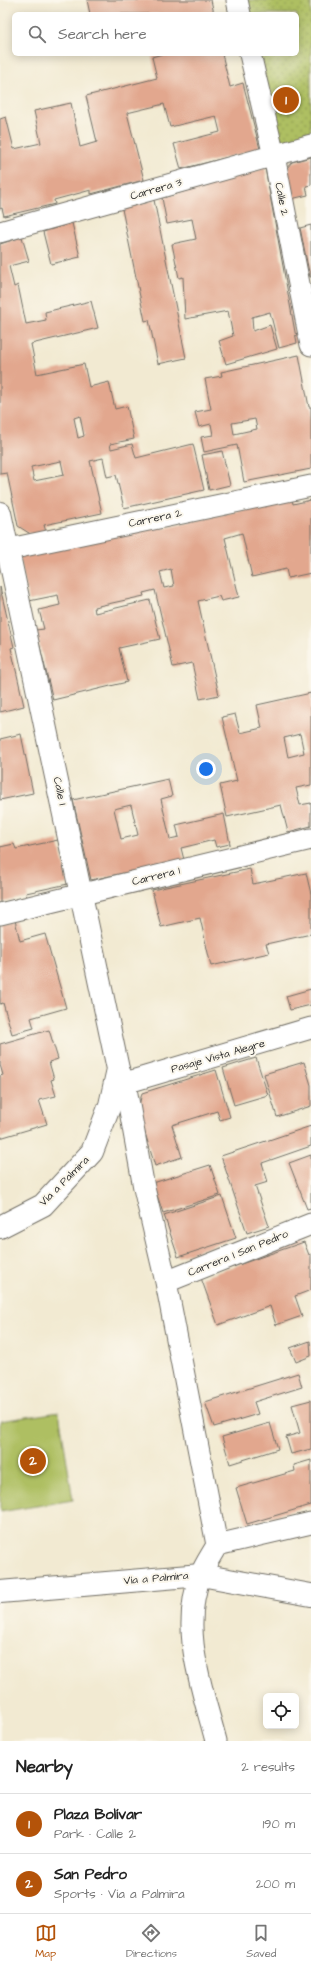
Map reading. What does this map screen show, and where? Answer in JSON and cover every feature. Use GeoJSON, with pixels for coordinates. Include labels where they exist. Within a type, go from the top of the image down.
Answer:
{"type":"FeatureCollection","features":[{"type":"Feature","properties":{"kind":"street"},"geometry":{"type":"LineString","coordinates":[[237,0],[240,12]]}},
{"type":"Feature","properties":{"kind":"street","name":"Calle 2"},"geometry":{"type":"LineString","coordinates":[[250,56],[274,156],[311,345]]}},
{"type":"Feature","properties":{"kind":"street","name":"Carrera 3"},"geometry":{"type":"LineString","coordinates":[[0,232],[311,145]]}},
{"type":"Feature","properties":{"kind":"street","name":"Carrera 2"},"geometry":{"type":"LineString","coordinates":[[3,550],[311,486]]}},
{"type":"Feature","properties":{"kind":"street","name":"Calle 1"},"geometry":{"type":"LineString","coordinates":[[0,513],[3,550],[82,894],[121,1076]]}},
{"type":"Feature","properties":{"kind":"street","name":"Carrera 1"},"geometry":{"type":"LineString","coordinates":[[0,914],[311,839]]}},
{"type":"Feature","properties":{"kind":"street","name":"Pasaje Vista Alegre"},"geometry":{"type":"LineString","coordinates":[[121,1076],[311,1028]]}},
{"type":"Feature","properties":{"kind":"street"},"geometry":{"type":"LineString","coordinates":[[121,1076],[144,1188],[166,1282],[217,1545],[201,1574],[191,1618],[194,1659],[216,1741]]}},
{"type":"Feature","properties":{"kind":"street","name":"Vía a Palmira"},"geometry":{"type":"LineString","coordinates":[[0,1227],[43,1205],[92,1152],[121,1076]]}},
{"type":"Feature","properties":{"kind":"street","name":"Carrera 1 San Pedro"},"geometry":{"type":"LineString","coordinates":[[166,1282],[311,1224]]}},
{"type":"Feature","properties":{"kind":"street"},"geometry":{"type":"LineString","coordinates":[[217,1545],[311,1523]]}},
{"type":"Feature","properties":{"kind":"street","name":"Vía a Palmira"},"geometry":{"type":"LineString","coordinates":[[0,1592],[201,1574],[311,1595]]}},
{"type":"Feature","properties":{"kind":"green space"},"geometry":{"type":"Polygon","coordinates":[[[237,0],[311,0],[311,145],[274,156],[250,56],[299,56],[299,12],[240,12],[237,0]]]}},
{"type":"Feature","properties":{"kind":"green space"},"geometry":{"type":"Polygon","coordinates":[[[59,1412],[73,1500],[0,1512],[0,1421],[59,1412]]]}},
{"type":"Feature","properties":{"kind":"building"},"geometry":{"type":"Polygon","coordinates":[[[87,0],[211,0],[214,12],[90,12],[87,0]]]}},
{"type":"Feature","properties":{"kind":"building"},"geometry":{"type":"Polygon","coordinates":[[[222,56],[230,87],[243,83],[260,149],[181,169],[174,144],[220,132],[216,116],[170,127],[164,104],[127,113],[144,180],[91,194],[91,190],[54,200],[55,204],[4,216],[2,208],[0,209],[0,119],[6,117],[14,149],[41,143],[34,111],[71,103],[80,147],[97,142],[86,96],[157,78],[152,57],[222,56]]]}},
{"type":"Feature","properties":{"kind":"building"},"geometry":{"type":"Polygon","coordinates":[[[311,157],[311,185],[306,186],[308,195],[291,199],[286,169],[292,162],[311,157]]]}},
{"type":"Feature","properties":{"kind":"building"},"geometry":{"type":"Polygon","coordinates":[[[265,168],[297,343],[279,348],[270,312],[252,317],[253,331],[270,325],[277,349],[226,364],[219,341],[233,336],[228,311],[185,319],[183,277],[179,278],[172,244],[196,239],[192,219],[167,224],[162,198],[265,168]]]}},
{"type":"Feature","properties":{"kind":"building"},"geometry":{"type":"Polygon","coordinates":[[[154,200],[186,358],[158,364],[149,320],[145,321],[122,209],[154,200]]]}},
{"type":"Feature","properties":{"kind":"building"},"geometry":{"type":"Polygon","coordinates":[[[72,223],[80,257],[51,264],[43,232],[72,223]]]}},
{"type":"Feature","properties":{"kind":"building"},"geometry":{"type":"Polygon","coordinates":[[[311,225],[311,277],[310,277],[300,228],[311,225]]]}},
{"type":"Feature","properties":{"kind":"building"},"geometry":{"type":"Polygon","coordinates":[[[22,237],[29,261],[9,266],[14,287],[18,285],[26,324],[46,320],[45,312],[91,301],[98,328],[31,344],[37,374],[84,364],[89,387],[109,382],[115,409],[127,406],[134,439],[110,444],[111,449],[132,444],[136,458],[193,444],[204,490],[124,508],[116,475],[107,477],[103,458],[90,461],[102,513],[44,525],[46,532],[32,535],[18,526],[7,473],[0,474],[0,244],[22,237]],[[80,416],[74,418],[78,438],[84,436],[80,416]],[[61,461],[31,467],[34,481],[64,475],[61,461]]]}},
{"type":"Feature","properties":{"kind":"building"},"geometry":{"type":"Polygon","coordinates":[[[299,355],[309,407],[311,407],[311,469],[244,482],[237,445],[204,452],[201,437],[213,435],[211,424],[199,427],[195,412],[211,409],[205,379],[222,376],[221,372],[299,355]],[[255,419],[232,423],[234,434],[257,429],[255,419]]]}},
{"type":"Feature","properties":{"kind":"building"},"geometry":{"type":"Polygon","coordinates":[[[222,451],[230,485],[209,490],[202,455],[222,451]]]}},
{"type":"Feature","properties":{"kind":"building"},"geometry":{"type":"Polygon","coordinates":[[[292,499],[293,504],[311,500],[311,573],[288,578],[286,569],[252,577],[242,533],[225,538],[239,597],[221,601],[219,596],[198,601],[219,695],[200,699],[192,663],[173,667],[155,590],[143,593],[144,596],[94,607],[95,613],[150,600],[160,639],[119,648],[127,682],[53,700],[36,630],[44,629],[39,610],[60,605],[58,595],[29,601],[19,556],[160,524],[161,528],[292,499]],[[171,569],[160,572],[164,588],[174,586],[171,569]]]}},
{"type":"Feature","properties":{"kind":"building"},"geometry":{"type":"Polygon","coordinates":[[[0,587],[14,647],[11,648],[24,706],[0,712],[0,587]]]}},
{"type":"Feature","properties":{"kind":"building"},"geometry":{"type":"Polygon","coordinates":[[[311,693],[311,785],[296,788],[300,805],[311,803],[311,826],[288,832],[281,805],[227,817],[220,785],[237,781],[222,717],[235,714],[240,733],[262,728],[257,705],[311,693]],[[300,734],[284,738],[288,757],[304,753],[300,734]]]}},
{"type":"Feature","properties":{"kind":"building"},"geometry":{"type":"Polygon","coordinates":[[[21,734],[33,793],[0,800],[0,739],[21,734]]]}},
{"type":"Feature","properties":{"kind":"building"},"geometry":{"type":"Polygon","coordinates":[[[168,779],[172,796],[161,799],[170,839],[179,837],[176,825],[224,814],[230,844],[216,847],[214,840],[181,848],[184,860],[91,880],[73,800],[168,779]],[[131,805],[114,809],[121,839],[138,835],[131,805]]]}},
{"type":"Feature","properties":{"kind":"building"},"geometry":{"type":"Polygon","coordinates":[[[58,840],[68,884],[26,893],[27,897],[0,903],[0,847],[14,844],[16,849],[58,840]]]}},
{"type":"Feature","properties":{"kind":"building"},"geometry":{"type":"Polygon","coordinates":[[[250,869],[253,884],[306,873],[311,894],[311,934],[266,944],[269,953],[211,966],[200,918],[161,927],[152,890],[250,869]]]}},
{"type":"Feature","properties":{"kind":"building"},"geometry":{"type":"Polygon","coordinates":[[[15,920],[20,941],[45,934],[66,1008],[31,1018],[34,1028],[12,1034],[3,1003],[0,1004],[0,924],[15,920]]]}},
{"type":"Feature","properties":{"kind":"building"},"geometry":{"type":"Polygon","coordinates":[[[311,989],[311,1005],[290,1010],[286,996],[311,989]]]}},
{"type":"Feature","properties":{"kind":"building"},"geometry":{"type":"Polygon","coordinates":[[[49,1030],[58,1059],[49,1062],[54,1079],[51,1080],[56,1096],[39,1100],[47,1124],[0,1138],[0,1076],[3,1075],[0,1065],[0,1044],[49,1030]]]}},
{"type":"Feature","properties":{"kind":"building"},"geometry":{"type":"Polygon","coordinates":[[[256,1058],[268,1095],[234,1105],[223,1068],[256,1058]]]}},
{"type":"Feature","properties":{"kind":"building"},"geometry":{"type":"Polygon","coordinates":[[[304,1062],[311,1085],[311,1106],[277,1117],[264,1074],[304,1062]]]}},
{"type":"Feature","properties":{"kind":"building"},"geometry":{"type":"Polygon","coordinates":[[[216,1070],[230,1117],[220,1120],[217,1111],[172,1125],[182,1157],[155,1166],[138,1110],[142,1093],[216,1070]]]}},
{"type":"Feature","properties":{"kind":"building"},"geometry":{"type":"Polygon","coordinates":[[[311,1126],[311,1146],[262,1163],[268,1182],[255,1186],[269,1226],[247,1233],[221,1156],[311,1126]]]}},
{"type":"Feature","properties":{"kind":"building"},"geometry":{"type":"Polygon","coordinates":[[[311,1155],[311,1208],[307,1209],[289,1163],[311,1155]]]}},
{"type":"Feature","properties":{"kind":"building"},"geometry":{"type":"Polygon","coordinates":[[[210,1165],[220,1195],[163,1213],[153,1183],[210,1165]]]}},
{"type":"Feature","properties":{"kind":"building"},"geometry":{"type":"Polygon","coordinates":[[[222,1196],[236,1238],[178,1257],[164,1215],[222,1196]]]}},
{"type":"Feature","properties":{"kind":"building"},"geometry":{"type":"Polygon","coordinates":[[[304,1242],[309,1255],[311,1254],[311,1290],[295,1296],[302,1316],[276,1325],[270,1306],[218,1325],[201,1278],[304,1242]]]}},
{"type":"Feature","properties":{"kind":"building"},"geometry":{"type":"Polygon","coordinates":[[[310,1341],[311,1356],[296,1362],[290,1348],[310,1341]]]}},
{"type":"Feature","properties":{"kind":"building"},"geometry":{"type":"Polygon","coordinates":[[[298,1373],[302,1387],[254,1402],[258,1414],[214,1427],[205,1402],[298,1373]]]}},
{"type":"Feature","properties":{"kind":"building"},"geometry":{"type":"Polygon","coordinates":[[[311,1400],[311,1449],[291,1454],[286,1437],[300,1433],[292,1405],[311,1400]]]}},
{"type":"Feature","properties":{"kind":"building"},"geometry":{"type":"Polygon","coordinates":[[[270,1423],[278,1449],[230,1464],[222,1437],[270,1423]]]}},
{"type":"Feature","properties":{"kind":"building"},"geometry":{"type":"Polygon","coordinates":[[[311,1460],[311,1505],[247,1524],[236,1488],[295,1471],[294,1465],[311,1460]]]}},
{"type":"Feature","properties":{"kind":"place","name":"Plaza Bolívar"},"geometry":{"type":"Point","coordinates":[286,100]}},
{"type":"Feature","properties":{"kind":"place","name":"San Pedro"},"geometry":{"type":"Point","coordinates":[33,1461]}}]}
